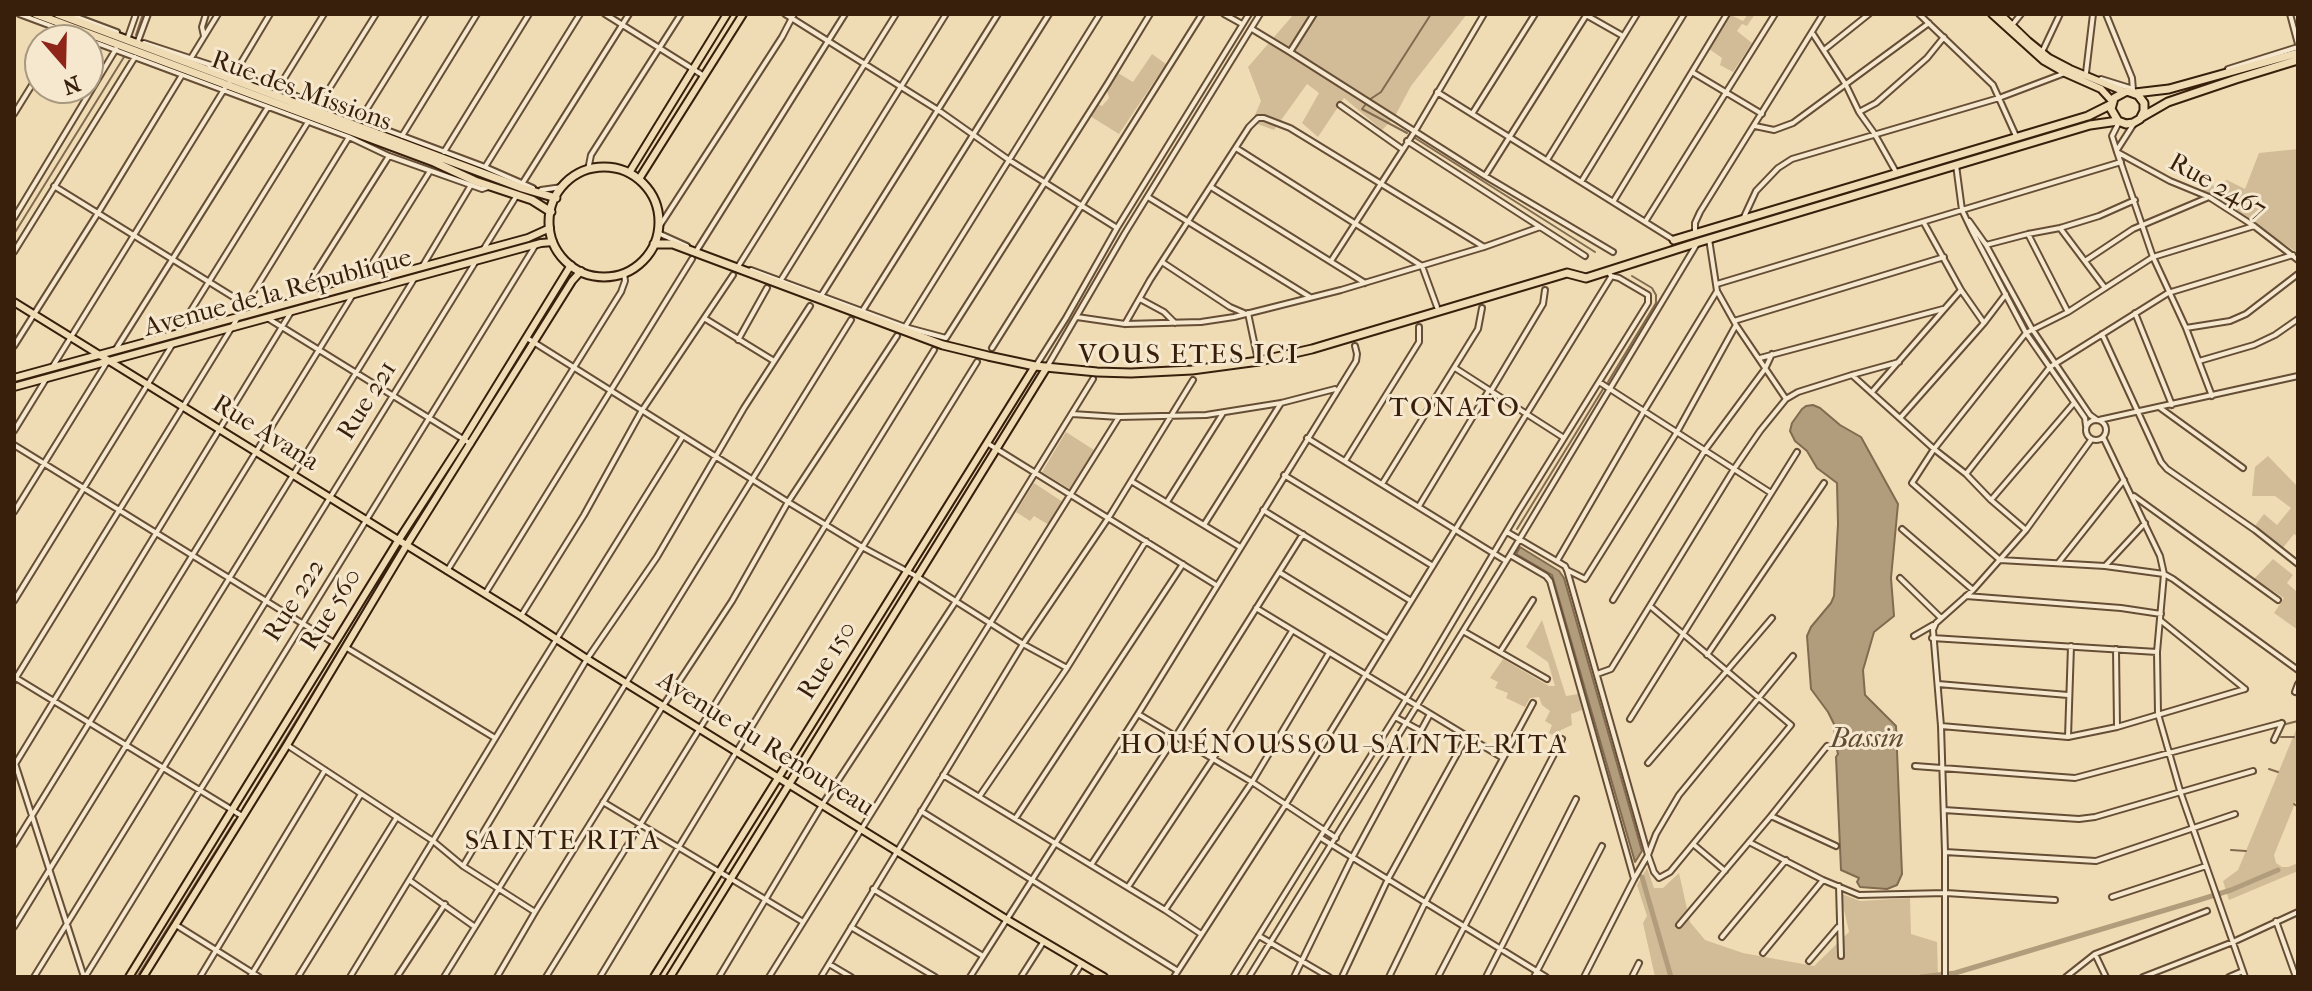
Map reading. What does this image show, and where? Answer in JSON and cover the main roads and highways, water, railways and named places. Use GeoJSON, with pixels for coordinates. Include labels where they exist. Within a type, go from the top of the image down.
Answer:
{"type":"FeatureCollection","features":[{"type":"Feature","properties":{"kind":"highway","name":"Rue des Missions"},"geometry":{"type":"LineString","coordinates":[[36,14],[556,198]]}},
{"type":"Feature","properties":{"kind":"highway","name":"Rue des Missions"},"geometry":{"type":"LineString","coordinates":[[58,14],[539,203],[551,212]]}},
{"type":"Feature","properties":{"kind":"highway"},"geometry":{"type":"LineString","coordinates":[[1674,240],[2088,116],[2112,103],[2117,95],[2181,86],[2298,48]]}},
{"type":"Feature","properties":{"kind":"highway"},"geometry":{"type":"LineString","coordinates":[[2112,103],[2112,114],[2126,124],[2137,121],[2168,102],[2298,60]]}},
{"type":"Feature","properties":{"kind":"highway"},"geometry":{"type":"LineString","coordinates":[[2131,91],[2140,96],[2144,105],[2137,121]]}},
{"type":"Feature","properties":{"kind":"highway"},"geometry":{"type":"LineString","coordinates":[[654,244],[673,244],[943,345],[1035,366],[1131,373],[1192,370],[1259,361],[1312,349],[1567,273],[1586,278],[1610,274],[1699,242],[2090,125],[2119,121]]}},
{"type":"Feature","properties":{"kind":"highway"},"geometry":{"type":"LineString","coordinates":[[608,168],[629,173],[649,190],[655,202],[658,230],[654,244],[642,262],[624,273],[600,276],[581,271],[560,254],[553,242],[551,212],[556,198],[562,187],[588,170],[608,168]]}},
{"type":"Feature","properties":{"kind":"main road"},"geometry":{"type":"LineString","coordinates":[[629,173],[727,14]]}},
{"type":"Feature","properties":{"kind":"main road"},"geometry":{"type":"LineString","coordinates":[[639,179],[743,14]]}},
{"type":"Feature","properties":{"kind":"main road"},"geometry":{"type":"LineString","coordinates":[[1992,14],[2031,51],[2065,73],[2101,89],[2112,103]]}},
{"type":"Feature","properties":{"kind":"main road"},"geometry":{"type":"LineString","coordinates":[[2001,14],[2028,41],[2061,65],[2131,91]]}},
{"type":"Feature","properties":{"kind":"main road","name":"Avenue de la République"},"geometry":{"type":"LineString","coordinates":[[14,378],[539,235],[550,228]]}},
{"type":"Feature","properties":{"kind":"main road","name":"Avenue de la République"},"geometry":{"type":"LineString","coordinates":[[14,387],[553,242]]}},
{"type":"Feature","properties":{"kind":"main road","name":"Rue 560"},"geometry":{"type":"LineString","coordinates":[[129,977],[571,265]]}},
{"type":"Feature","properties":{"kind":"main road","name":"Rue 560"},"geometry":{"type":"LineString","coordinates":[[143,977],[406,546],[581,271]]}},
{"type":"Feature","properties":{"kind":"main road","name":"Rue Avana"},"geometry":{"type":"LineString","coordinates":[[14,302],[406,546]]}},
{"type":"Feature","properties":{"kind":"main road","name":"Rue 150"},"geometry":{"type":"LineString","coordinates":[[654,977],[1035,366]]}},
{"type":"Feature","properties":{"kind":"main road","name":"Rue 150"},"geometry":{"type":"LineString","coordinates":[[670,977],[1047,367]]}},
{"type":"Feature","properties":{"kind":"main road","name":"Avenue du Renouveau"},"geometry":{"type":"LineString","coordinates":[[406,546],[1104,977]]}},
{"type":"Feature","properties":{"kind":"main road"},"geometry":{"type":"LineString","coordinates":[[842,678],[851,684]]}},
{"type":"Feature","properties":{"kind":"water","name":"Bassin"},"geometry":{"type":"Polygon","coordinates":[[[1813,405],[1861,437],[1898,504],[1891,578],[1894,616],[1874,632],[1863,670],[1865,695],[1896,726],[1902,874],[1897,885],[1887,889],[1860,887],[1857,882],[1859,878],[1841,870],[1835,726],[1811,689],[1807,636],[1834,596],[1838,524],[1837,483],[1817,468],[1790,431],[1802,409],[1813,405]]]}},
{"type":"Feature","properties":{"kind":"water"},"geometry":{"type":"Polygon","coordinates":[[[1520,547],[1559,571],[1564,578],[1642,851],[1635,862],[1552,575],[1516,554],[1520,547]]]}},
{"type":"Feature","properties":{"kind":"waterway"},"geometry":{"type":"LineString","coordinates":[[136,35],[143,14]]}},
{"type":"Feature","properties":{"kind":"waterway"},"geometry":{"type":"LineString","coordinates":[[1407,133],[1362,109],[1381,92],[1431,14]]}},
{"type":"Feature","properties":{"kind":"waterway"},"geometry":{"type":"LineString","coordinates":[[14,234],[124,57]]}},
{"type":"Feature","properties":{"kind":"waterway"},"geometry":{"type":"LineString","coordinates":[[1415,138],[1595,252]]}},
{"type":"Feature","properties":{"kind":"waterway"},"geometry":{"type":"LineString","coordinates":[[1608,382],[1656,303],[1652,288],[1632,276]]}},
{"type":"Feature","properties":{"kind":"waterway"},"geometry":{"type":"LineString","coordinates":[[1517,529],[1603,389]]}},
{"type":"Feature","properties":{"kind":"waterway"},"geometry":{"type":"LineString","coordinates":[[243,808],[396,556]]}},
{"type":"Feature","properties":{"kind":"waterway"},"geometry":{"type":"LineString","coordinates":[[2286,724],[2298,721]]}},
{"type":"Feature","properties":{"kind":"waterway"},"geometry":{"type":"LineString","coordinates":[[2281,737],[2294,737]]}},
{"type":"Feature","properties":{"kind":"waterway"},"geometry":{"type":"LineString","coordinates":[[2269,769],[2278,772]]}},
{"type":"Feature","properties":{"kind":"waterway"},"geometry":{"type":"LineString","coordinates":[[2294,804],[2298,807]]}},
{"type":"Feature","properties":{"kind":"waterway"},"geometry":{"type":"LineString","coordinates":[[137,977],[235,820]]}},
{"type":"Feature","properties":{"kind":"waterway"},"geometry":{"type":"LineString","coordinates":[[2231,850],[2246,851]]}},
{"type":"Feature","properties":{"kind":"waterway"},"geometry":{"type":"LineString","coordinates":[[1921,977],[1955,973],[2199,900],[2278,870]]}},
{"type":"Feature","properties":{"kind":"waterway"},"geometry":{"type":"LineString","coordinates":[[1642,877],[1671,977]]}},
{"type":"Feature","properties":{"kind":"district","name":"VOUS ETES ICI"},"geometry":{"type":"Point","coordinates":[1189,356]}},
{"type":"Feature","properties":{"kind":"district","name":"TONATO"},"geometry":{"type":"Point","coordinates":[1455,409]}},
{"type":"Feature","properties":{"kind":"district","name":"HOUÉNOUSSOU-SAINTE-RITA"},"geometry":{"type":"Point","coordinates":[1344,746]}},
{"type":"Feature","properties":{"kind":"district","name":"SAINTE RITA"},"geometry":{"type":"Point","coordinates":[563,842]}}]}
